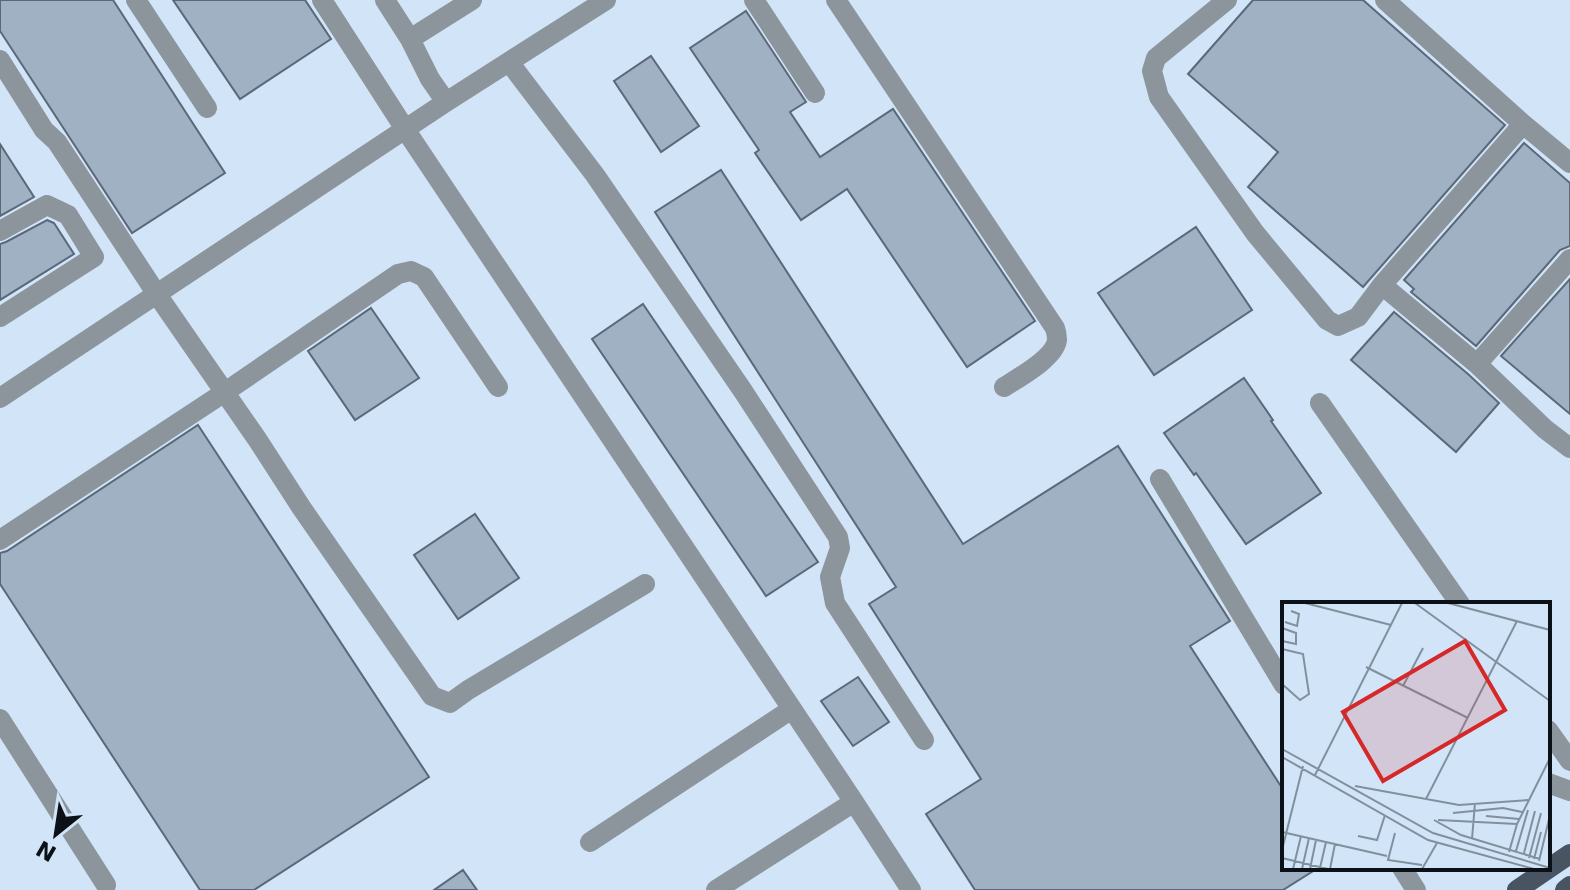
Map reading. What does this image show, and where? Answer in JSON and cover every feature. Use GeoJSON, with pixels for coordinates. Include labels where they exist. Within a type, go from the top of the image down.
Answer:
{"type":"FeatureCollection","features":[{"type":"Feature","properties":{"kind":"main road"},"geometry":{"type":"LineString","coordinates":[[1550,868],[1570,854]]}},
{"type":"Feature","properties":{"kind":"main road"},"geometry":{"type":"LineString","coordinates":[[1517,890],[1546,870]]}},
{"type":"Feature","properties":{"kind":"main road"},"geometry":{"type":"LineString","coordinates":[[1565,890],[1570,886]]}},
{"type":"Feature","properties":{"kind":"street"},"geometry":{"type":"LineString","coordinates":[[136,0],[207,108]]}},
{"type":"Feature","properties":{"kind":"street"},"geometry":{"type":"LineString","coordinates":[[322,0],[911,890]]}},
{"type":"Feature","properties":{"kind":"street"},"geometry":{"type":"LineString","coordinates":[[385,0],[446,102]]}},
{"type":"Feature","properties":{"kind":"street"},"geometry":{"type":"LineString","coordinates":[[410,39],[472,0]]}},
{"type":"Feature","properties":{"kind":"street"},"geometry":{"type":"LineString","coordinates":[[0,398],[446,102],[606,0]]}},
{"type":"Feature","properties":{"kind":"street"},"geometry":{"type":"LineString","coordinates":[[754,0],[815,93]]}},
{"type":"Feature","properties":{"kind":"street"},"geometry":{"type":"LineString","coordinates":[[836,0],[1055,328],[1058,339],[1045,359],[1004,387]]}},
{"type":"Feature","properties":{"kind":"street"},"geometry":{"type":"LineString","coordinates":[[1227,0],[1156,58],[1152,71],[1159,97],[1255,233],[1327,320],[1338,326],[1358,317],[1382,285],[1523,124]]}},
{"type":"Feature","properties":{"kind":"street"},"geometry":{"type":"LineString","coordinates":[[1385,0],[1570,163]]}},
{"type":"Feature","properties":{"kind":"street"},"geometry":{"type":"LineString","coordinates":[[0,60],[44,130],[57,142],[156,293],[432,696],[450,703],[645,584]]}},
{"type":"Feature","properties":{"kind":"street"},"geometry":{"type":"LineString","coordinates":[[509,62],[595,175],[743,391],[838,537],[840,548],[830,577],[835,603],[924,740]]}},
{"type":"Feature","properties":{"kind":"street"},"geometry":{"type":"LineString","coordinates":[[0,231],[47,205],[68,215],[94,257],[0,317]]}},
{"type":"Feature","properties":{"kind":"street"},"geometry":{"type":"LineString","coordinates":[[1477,364],[1570,259]]}},
{"type":"Feature","properties":{"kind":"street"},"geometry":{"type":"LineString","coordinates":[[0,540],[398,274],[411,271],[424,277],[498,387]]}},
{"type":"Feature","properties":{"kind":"street"},"geometry":{"type":"LineString","coordinates":[[1382,285],[1477,364],[1545,429],[1570,448]]}},
{"type":"Feature","properties":{"kind":"street"},"geometry":{"type":"LineString","coordinates":[[1320,403],[1459,602]]}},
{"type":"Feature","properties":{"kind":"street"},"geometry":{"type":"LineString","coordinates":[[1160,479],[1282,682]]}},
{"type":"Feature","properties":{"kind":"street"},"geometry":{"type":"LineString","coordinates":[[590,842],[792,709]]}},
{"type":"Feature","properties":{"kind":"street"},"geometry":{"type":"LineString","coordinates":[[0,719],[106,885]]}},
{"type":"Feature","properties":{"kind":"street"},"geometry":{"type":"LineString","coordinates":[[1550,733],[1570,761]]}},
{"type":"Feature","properties":{"kind":"street"},"geometry":{"type":"LineString","coordinates":[[1550,784],[1570,791]]}},
{"type":"Feature","properties":{"kind":"street"},"geometry":{"type":"LineString","coordinates":[[716,890],[854,802]]}},
{"type":"Feature","properties":{"kind":"street"},"geometry":{"type":"LineString","coordinates":[[1403,870],[1416,890]]}},
{"type":"Feature","properties":{"kind":"building"},"geometry":{"type":"Polygon","coordinates":[[[0,0],[113,0],[225,173],[132,233],[0,31],[0,0]]]}},
{"type":"Feature","properties":{"kind":"building"},"geometry":{"type":"Polygon","coordinates":[[[173,0],[305,0],[331,39],[240,99],[173,0]]]}},
{"type":"Feature","properties":{"kind":"building"},"geometry":{"type":"Polygon","coordinates":[[[1253,0],[1363,0],[1505,125],[1363,287],[1248,187],[1278,152],[1188,74],[1253,0]]]}},
{"type":"Feature","properties":{"kind":"building"},"geometry":{"type":"Polygon","coordinates":[[[746,11],[806,102],[790,112],[820,157],[893,109],[1035,321],[967,367],[847,189],[801,220],[755,153],[759,150],[690,48],[746,11]]]}},
{"type":"Feature","properties":{"kind":"building"},"geometry":{"type":"Polygon","coordinates":[[[651,56],[699,126],[661,152],[614,81],[651,56]]]}},
{"type":"Feature","properties":{"kind":"building"},"geometry":{"type":"Polygon","coordinates":[[[1524,143],[1570,183],[1570,246],[1560,250],[1476,346],[1411,292],[1414,289],[1404,280],[1524,143]]]}},
{"type":"Feature","properties":{"kind":"building"},"geometry":{"type":"Polygon","coordinates":[[[0,144],[34,197],[0,216],[0,144]]]}},
{"type":"Feature","properties":{"kind":"building"},"geometry":{"type":"Polygon","coordinates":[[[721,170],[963,544],[1118,446],[1230,621],[1190,646],[1282,788],[1282,870],[1315,870],[1283,890],[975,890],[926,814],[981,779],[869,604],[896,587],[655,212],[721,170]]]}},
{"type":"Feature","properties":{"kind":"building"},"geometry":{"type":"Polygon","coordinates":[[[47,220],[54,223],[74,254],[0,300],[0,244],[47,220]]]}},
{"type":"Feature","properties":{"kind":"building"},"geometry":{"type":"Polygon","coordinates":[[[1196,227],[1252,310],[1154,375],[1098,293],[1196,227]]]}},
{"type":"Feature","properties":{"kind":"building"},"geometry":{"type":"Polygon","coordinates":[[[1570,279],[1570,414],[1501,356],[1570,279]]]}},
{"type":"Feature","properties":{"kind":"building"},"geometry":{"type":"Polygon","coordinates":[[[643,304],[818,562],[766,596],[592,339],[643,304]]]}},
{"type":"Feature","properties":{"kind":"building"},"geometry":{"type":"Polygon","coordinates":[[[371,308],[419,378],[355,420],[308,351],[371,308]]]}},
{"type":"Feature","properties":{"kind":"building"},"geometry":{"type":"Polygon","coordinates":[[[1394,312],[1499,403],[1456,452],[1351,360],[1394,312]]]}},
{"type":"Feature","properties":{"kind":"building"},"geometry":{"type":"Polygon","coordinates":[[[1244,378],[1321,493],[1246,544],[1164,433],[1244,378]]]}},
{"type":"Feature","properties":{"kind":"building"},"geometry":{"type":"Polygon","coordinates":[[[198,425],[429,777],[254,890],[200,890],[0,584],[0,553],[198,425]]]}},
{"type":"Feature","properties":{"kind":"building"},"geometry":{"type":"Polygon","coordinates":[[[475,514],[519,578],[458,619],[414,555],[475,514]]]}},
{"type":"Feature","properties":{"kind":"building"},"geometry":{"type":"Polygon","coordinates":[[[858,677],[889,722],[853,746],[821,701],[858,677]]]}},
{"type":"Feature","properties":{"kind":"building"},"geometry":{"type":"Polygon","coordinates":[[[463,870],[477,890],[434,890],[463,870]]]}}]}
